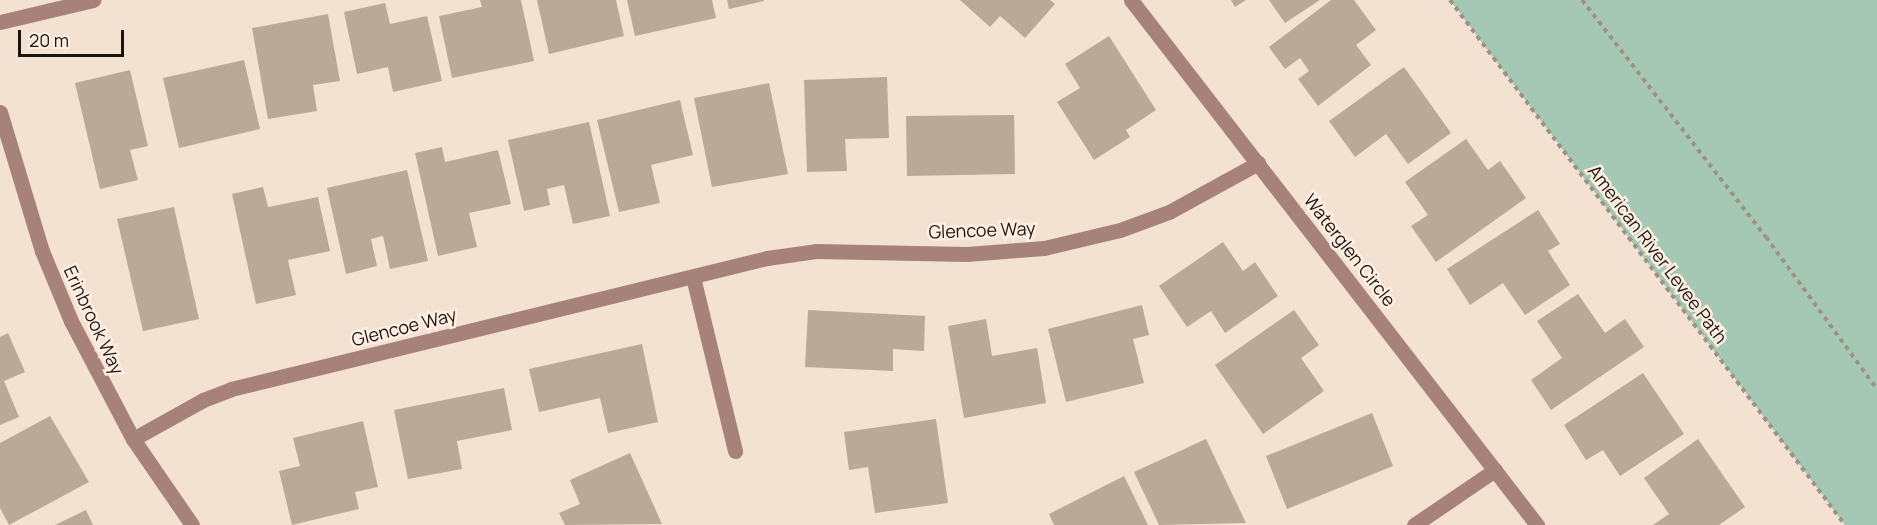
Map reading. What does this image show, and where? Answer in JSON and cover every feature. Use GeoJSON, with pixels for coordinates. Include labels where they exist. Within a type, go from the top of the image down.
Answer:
{"type":"FeatureCollection","features":[{"type":"Feature","properties":{"kind":"street"},"geometry":{"type":"LineString","coordinates":[[0,22],[93,0]]}},
{"type":"Feature","properties":{"kind":"street","name":"Waterglen Circle"},"geometry":{"type":"LineString","coordinates":[[1131,0],[1537,525]]}},
{"type":"Feature","properties":{"kind":"street","name":"Erinbrook Way"},"geometry":{"type":"LineString","coordinates":[[0,112],[46,261],[71,321],[133,439],[192,525]]}},
{"type":"Feature","properties":{"kind":"street","name":"Glencoe Way"},"geometry":{"type":"LineString","coordinates":[[133,439],[203,400],[231,389],[693,277],[816,251],[967,254],[1044,248],[1120,230],[1168,212],[1258,163]]}},
{"type":"Feature","properties":{"kind":"street"},"geometry":{"type":"LineString","coordinates":[[693,277],[735,451]]}},
{"type":"Feature","properties":{"kind":"street"},"geometry":{"type":"LineString","coordinates":[[1413,525],[1495,470]]}},
{"type":"Feature","properties":{"kind":"path","name":"American River Levee Path"},"geometry":{"type":"LineString","coordinates":[[1450,0],[1845,525]]}},
{"type":"Feature","properties":{"kind":"path"},"geometry":{"type":"LineString","coordinates":[[1582,0],[1766,237],[1877,389]]}},
{"type":"Feature","properties":{"kind":"green space"},"geometry":{"type":"Polygon","coordinates":[[[1450,0],[1877,0],[1877,525],[1845,525],[1450,0]]]}},
{"type":"Feature","properties":{"kind":"building"},"geometry":{"type":"Polygon","coordinates":[[[480,0],[521,0],[534,61],[452,78],[439,16],[482,7],[480,0]]]}},
{"type":"Feature","properties":{"kind":"building"},"geometry":{"type":"Polygon","coordinates":[[[537,0],[616,0],[624,36],[549,54],[537,0]]]}},
{"type":"Feature","properties":{"kind":"building"},"geometry":{"type":"Polygon","coordinates":[[[627,0],[712,0],[716,18],[635,36],[627,0]]]}},
{"type":"Feature","properties":{"kind":"building"},"geometry":{"type":"Polygon","coordinates":[[[727,0],[764,0],[764,1],[729,9],[727,0]]]}},
{"type":"Feature","properties":{"kind":"building"},"geometry":{"type":"Polygon","coordinates":[[[960,0],[1050,0],[1055,4],[1025,38],[1000,16],[990,27],[960,0]]]}},
{"type":"Feature","properties":{"kind":"building"},"geometry":{"type":"Polygon","coordinates":[[[1231,0],[1246,0],[1235,7],[1231,0]]]}},
{"type":"Feature","properties":{"kind":"building"},"geometry":{"type":"Polygon","coordinates":[[[1269,0],[1320,0],[1285,23],[1269,0]]]}},
{"type":"Feature","properties":{"kind":"building"},"geometry":{"type":"Polygon","coordinates":[[[1331,0],[1354,0],[1376,30],[1356,45],[1371,65],[1318,106],[1298,79],[1309,71],[1300,58],[1285,69],[1269,47],[1331,0]]]}},
{"type":"Feature","properties":{"kind":"building"},"geometry":{"type":"Polygon","coordinates":[[[385,3],[390,24],[427,16],[442,81],[393,92],[388,67],[357,74],[344,12],[385,3]]]}},
{"type":"Feature","properties":{"kind":"building"},"geometry":{"type":"Polygon","coordinates":[[[328,14],[340,81],[313,85],[317,111],[268,119],[252,28],[328,14]]]}},
{"type":"Feature","properties":{"kind":"building"},"geometry":{"type":"Polygon","coordinates":[[[1109,36],[1156,110],[1126,130],[1130,137],[1094,160],[1057,102],[1080,88],[1065,64],[1109,36]]]}},
{"type":"Feature","properties":{"kind":"building"},"geometry":{"type":"Polygon","coordinates":[[[244,60],[260,129],[179,148],[163,78],[244,60]]]}},
{"type":"Feature","properties":{"kind":"building"},"geometry":{"type":"Polygon","coordinates":[[[1404,67],[1451,133],[1408,164],[1386,134],[1355,157],[1329,121],[1404,67]]]}},
{"type":"Feature","properties":{"kind":"building"},"geometry":{"type":"Polygon","coordinates":[[[130,70],[148,146],[130,150],[138,180],[100,189],[75,83],[130,70]]]}},
{"type":"Feature","properties":{"kind":"building"},"geometry":{"type":"Polygon","coordinates":[[[887,77],[889,138],[845,139],[847,171],[807,172],[804,80],[887,77]]]}},
{"type":"Feature","properties":{"kind":"building"},"geometry":{"type":"Polygon","coordinates":[[[769,83],[788,174],[712,187],[694,98],[769,83]]]}},
{"type":"Feature","properties":{"kind":"building"},"geometry":{"type":"Polygon","coordinates":[[[680,100],[693,155],[651,165],[660,203],[619,212],[597,120],[680,100]]]}},
{"type":"Feature","properties":{"kind":"building"},"geometry":{"type":"Polygon","coordinates":[[[1014,115],[1015,174],[907,176],[906,116],[1014,115]]]}},
{"type":"Feature","properties":{"kind":"building"},"geometry":{"type":"Polygon","coordinates":[[[589,122],[610,216],[573,224],[564,185],[547,189],[550,205],[524,211],[508,140],[589,122]]]}},
{"type":"Feature","properties":{"kind":"building"},"geometry":{"type":"Polygon","coordinates":[[[1466,139],[1488,170],[1500,161],[1526,198],[1436,262],[1411,226],[1428,215],[1405,182],[1466,139]]]}},
{"type":"Feature","properties":{"kind":"building"},"geometry":{"type":"Polygon","coordinates":[[[442,147],[445,162],[498,150],[511,204],[469,213],[477,247],[438,256],[415,153],[442,147]]]}},
{"type":"Feature","properties":{"kind":"building"},"geometry":{"type":"Polygon","coordinates":[[[407,170],[428,261],[390,269],[383,236],[371,239],[377,266],[346,274],[327,188],[407,170]]]}},
{"type":"Feature","properties":{"kind":"building"},"geometry":{"type":"Polygon","coordinates":[[[263,187],[268,207],[318,197],[330,251],[288,260],[296,295],[256,304],[232,194],[263,187]]]}},
{"type":"Feature","properties":{"kind":"building"},"geometry":{"type":"Polygon","coordinates":[[[174,207],[199,319],[143,331],[117,219],[174,207]]]}},
{"type":"Feature","properties":{"kind":"building"},"geometry":{"type":"Polygon","coordinates":[[[1538,210],[1560,244],[1548,251],[1570,285],[1525,315],[1503,283],[1470,305],[1447,269],[1538,210]]]}},
{"type":"Feature","properties":{"kind":"building"},"geometry":{"type":"Polygon","coordinates":[[[1223,242],[1243,271],[1255,262],[1278,296],[1225,333],[1211,311],[1187,327],[1159,286],[1223,242]]]}},
{"type":"Feature","properties":{"kind":"building"},"geometry":{"type":"Polygon","coordinates":[[[1578,294],[1605,333],[1625,319],[1644,347],[1551,410],[1531,380],[1562,358],[1537,321],[1578,294]]]}},
{"type":"Feature","properties":{"kind":"building"},"geometry":{"type":"Polygon","coordinates":[[[1142,305],[1149,335],[1133,339],[1144,383],[1066,402],[1048,329],[1142,305]]]}},
{"type":"Feature","properties":{"kind":"building"},"geometry":{"type":"Polygon","coordinates":[[[808,310],[925,316],[924,351],[893,349],[893,371],[805,367],[808,310]]]}},
{"type":"Feature","properties":{"kind":"building"},"geometry":{"type":"Polygon","coordinates":[[[1294,310],[1319,345],[1301,358],[1324,391],[1263,434],[1215,365],[1294,310]]]}},
{"type":"Feature","properties":{"kind":"building"},"geometry":{"type":"Polygon","coordinates":[[[986,319],[992,356],[1037,348],[1046,403],[964,418],[948,326],[986,319]]]}},
{"type":"Feature","properties":{"kind":"building"},"geometry":{"type":"Polygon","coordinates":[[[8,333],[25,372],[4,381],[19,417],[0,425],[0,337],[8,333]]]}},
{"type":"Feature","properties":{"kind":"building"},"geometry":{"type":"Polygon","coordinates":[[[642,344],[658,422],[608,433],[600,398],[539,412],[529,369],[642,344]]]}},
{"type":"Feature","properties":{"kind":"building"},"geometry":{"type":"Polygon","coordinates":[[[1643,373],[1684,434],[1620,476],[1603,450],[1586,460],[1564,425],[1643,373]]]}},
{"type":"Feature","properties":{"kind":"building"},"geometry":{"type":"Polygon","coordinates":[[[504,388],[512,430],[457,441],[462,469],[408,479],[394,410],[504,388]]]}},
{"type":"Feature","properties":{"kind":"building"},"geometry":{"type":"Polygon","coordinates":[[[1372,413],[1393,466],[1287,509],[1266,456],[1372,413]]]}},
{"type":"Feature","properties":{"kind":"building"},"geometry":{"type":"Polygon","coordinates":[[[50,416],[89,482],[9,525],[0,508],[0,443],[50,416]]]}},
{"type":"Feature","properties":{"kind":"building"},"geometry":{"type":"Polygon","coordinates":[[[936,419],[948,503],[875,513],[868,467],[849,470],[844,432],[936,419]]]}},
{"type":"Feature","properties":{"kind":"building"},"geometry":{"type":"Polygon","coordinates":[[[363,421],[378,487],[355,492],[359,509],[292,525],[279,471],[300,466],[293,438],[363,421]]]}},
{"type":"Feature","properties":{"kind":"building"},"geometry":{"type":"Polygon","coordinates":[[[1206,439],[1246,523],[1159,525],[1134,472],[1206,439]]]}},
{"type":"Feature","properties":{"kind":"building"},"geometry":{"type":"Polygon","coordinates":[[[1698,439],[1745,507],[1719,525],[1653,525],[1669,514],[1644,478],[1698,439]]]}},
{"type":"Feature","properties":{"kind":"building"},"geometry":{"type":"Polygon","coordinates":[[[630,453],[662,524],[565,525],[559,513],[580,504],[570,480],[630,453]]]}},
{"type":"Feature","properties":{"kind":"building"},"geometry":{"type":"Polygon","coordinates":[[[1124,476],[1148,525],[1054,525],[1049,514],[1124,476]]]}},
{"type":"Feature","properties":{"kind":"building"},"geometry":{"type":"Polygon","coordinates":[[[86,510],[93,525],[55,525],[86,510]]]}}]}
